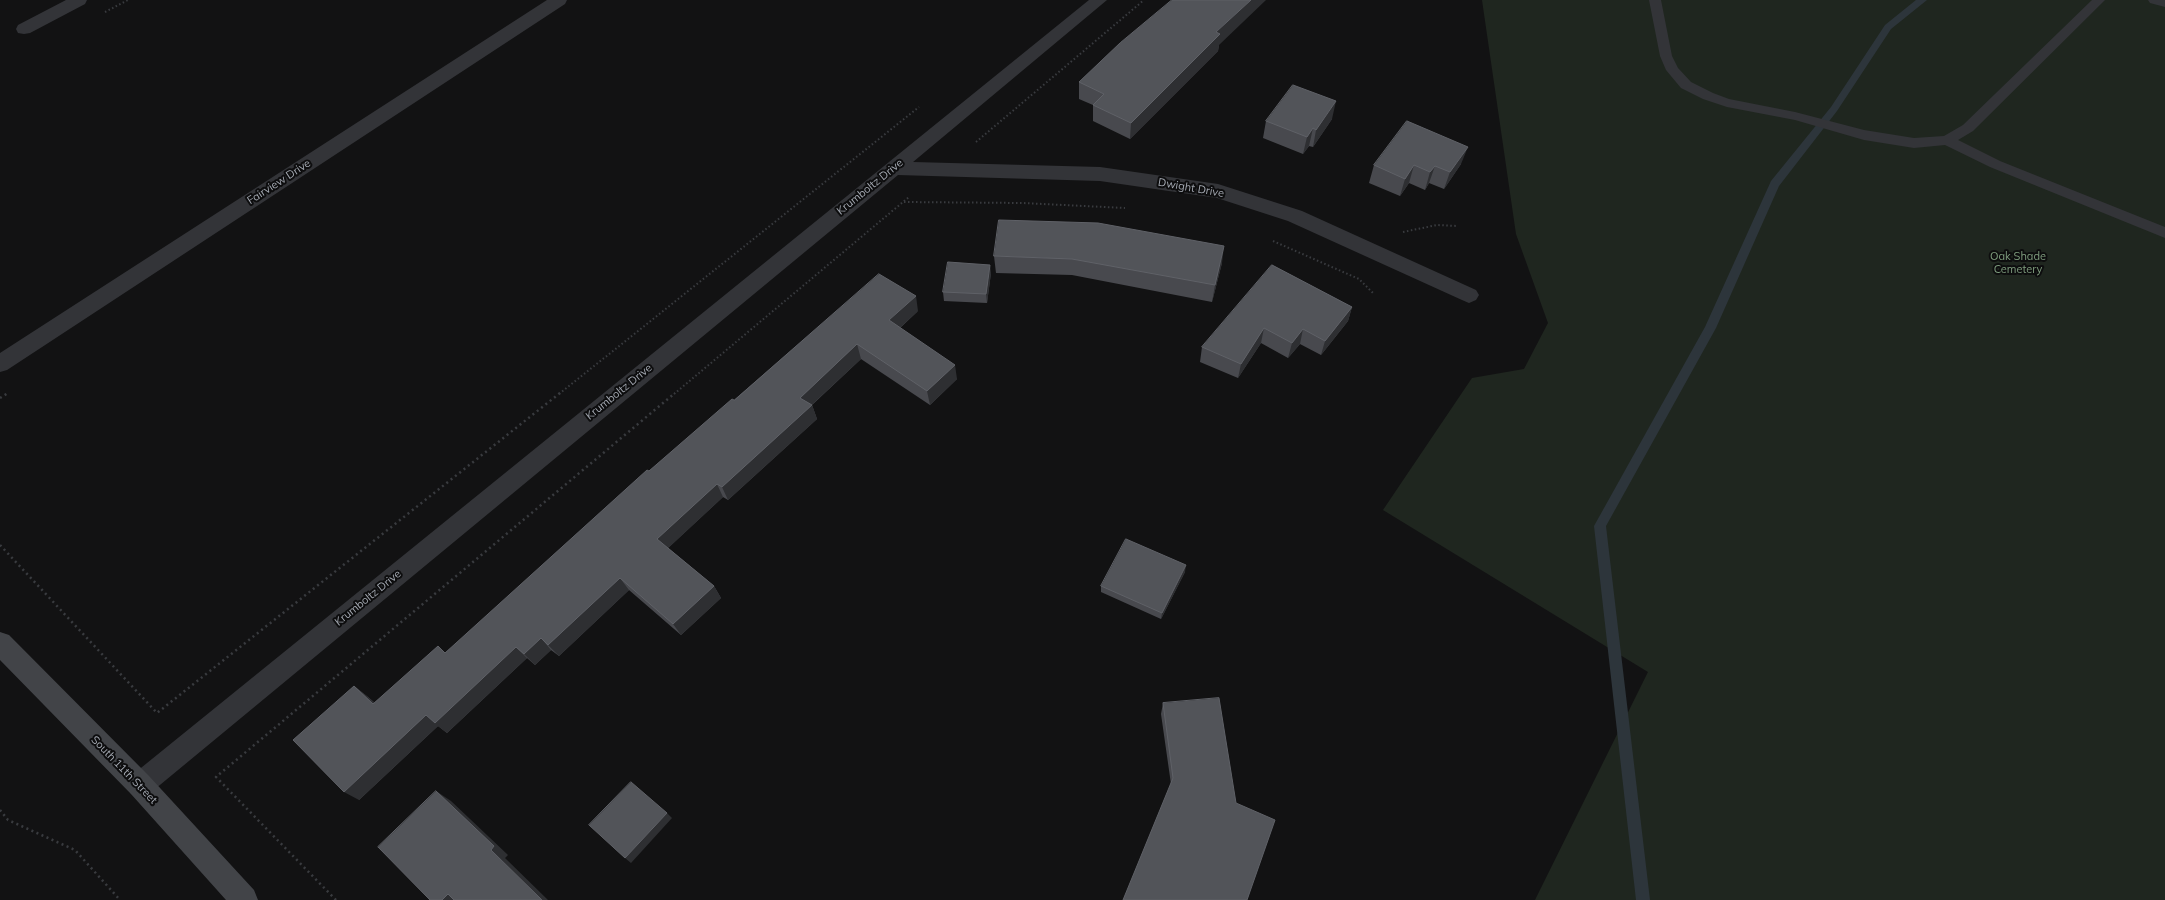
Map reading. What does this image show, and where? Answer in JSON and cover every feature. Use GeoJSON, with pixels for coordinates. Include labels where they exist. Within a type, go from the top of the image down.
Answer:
{"type":"FeatureCollection","features":[{"type":"Feature","properties":{"kind":"street"},"geometry":{"type":"LineString","coordinates":[[24,29],[79,0]]}},
{"type":"Feature","properties":{"kind":"street","name":"Fairview Drive"},"geometry":{"type":"LineString","coordinates":[[0,364],[559,0]]}},
{"type":"Feature","properties":{"kind":"street","name":"Krumboltz Drive"},"geometry":{"type":"LineString","coordinates":[[140,785],[1099,0]]}},
{"type":"Feature","properties":{"kind":"street","name":"Dwight Drive"},"geometry":{"type":"LineString","coordinates":[[893,168],[1100,174],[1218,191],[1295,216],[1469,295]]}},
{"type":"Feature","properties":{"kind":"street","name":"South 11th Street"},"geometry":{"type":"LineString","coordinates":[[0,643],[140,785],[244,900]]}},
{"type":"Feature","properties":{"kind":"lane"},"geometry":{"type":"LineString","coordinates":[[1655,0],[1666,56],[1672,70],[1686,85],[1726,103],[1795,116],[1864,135],[1914,143],[1948,140],[1968,128],[2099,0]]}},
{"type":"Feature","properties":{"kind":"lane"},"geometry":{"type":"LineString","coordinates":[[2154,0],[2165,3]]}},
{"type":"Feature","properties":{"kind":"lane"},"geometry":{"type":"LineString","coordinates":[[1948,140],[1995,164],[2165,233]]}},
{"type":"Feature","properties":{"kind":"path"},"geometry":{"type":"LineString","coordinates":[[972,145],[1144,0]]}},
{"type":"Feature","properties":{"kind":"path"},"geometry":{"type":"LineString","coordinates":[[0,545],[157,713],[923,104]]}},
{"type":"Feature","properties":{"kind":"path"},"geometry":{"type":"LineString","coordinates":[[336,900],[216,777],[913,194]]}},
{"type":"Feature","properties":{"kind":"path"},"geometry":{"type":"LineString","coordinates":[[903,202],[1022,203],[1129,208]]}},
{"type":"Feature","properties":{"kind":"path"},"geometry":{"type":"LineString","coordinates":[[1266,237],[1359,279],[1373,293]]}},
{"type":"Feature","properties":{"kind":"path"},"geometry":{"type":"LineString","coordinates":[[0,810],[8,820],[75,850],[120,900]]}},
{"type":"Feature","properties":{"kind":"green space","name":"Oak Shade Cemetery"},"geometry":{"type":"Polygon","coordinates":[[[1482,0],[2165,0],[2165,900],[1535,900],[1648,672],[1383,510],[1472,378],[1524,369],[1548,323],[1516,234],[1482,0]]]}},
{"type":"Feature","properties":{"kind":"building"},"geometry":{"type":"Polygon","coordinates":[[[1172,0],[1251,0],[1216,32],[1220,34],[1131,123],[1093,105],[1104,94],[1079,82],[1120,43],[1172,0]]]}},
{"type":"Feature","properties":{"kind":"building"},"geometry":{"type":"Polygon","coordinates":[[[1293,85],[1336,101],[1316,130],[1313,128],[1307,137],[1266,121],[1293,85]]]}},
{"type":"Feature","properties":{"kind":"building"},"geometry":{"type":"Polygon","coordinates":[[[1407,121],[1468,147],[1450,172],[1435,166],[1430,172],[1414,165],[1405,179],[1374,165],[1407,121]]]}},
{"type":"Feature","properties":{"kind":"building"},"geometry":{"type":"Polygon","coordinates":[[[999,220],[1098,223],[1224,246],[1215,285],[1072,259],[994,256],[999,220]]]}},
{"type":"Feature","properties":{"kind":"building"},"geometry":{"type":"Polygon","coordinates":[[[948,262],[990,265],[986,294],[943,292],[948,262]]]}},
{"type":"Feature","properties":{"kind":"building"},"geometry":{"type":"Polygon","coordinates":[[[1272,265],[1352,307],[1325,341],[1303,329],[1292,343],[1264,328],[1241,364],[1202,347],[1272,265]]]}},
{"type":"Feature","properties":{"kind":"building"},"geometry":{"type":"Polygon","coordinates":[[[879,274],[916,296],[889,320],[955,365],[927,391],[857,344],[800,398],[812,405],[722,487],[717,484],[657,539],[714,586],[673,624],[620,578],[548,645],[541,638],[524,654],[516,647],[435,723],[426,715],[344,792],[293,740],[354,686],[373,704],[438,646],[445,653],[647,470],[649,471],[732,399],[734,400],[879,274]]]}},
{"type":"Feature","properties":{"kind":"building"},"geometry":{"type":"Polygon","coordinates":[[[1126,539],[1186,565],[1162,613],[1101,586],[1126,539]]]}},
{"type":"Feature","properties":{"kind":"building"},"geometry":{"type":"Polygon","coordinates":[[[1219,698],[1236,803],[1275,820],[1247,900],[1123,900],[1173,778],[1163,703],[1219,698]]]}},
{"type":"Feature","properties":{"kind":"building"},"geometry":{"type":"Polygon","coordinates":[[[631,782],[667,813],[625,858],[589,825],[631,782]]]}},
{"type":"Feature","properties":{"kind":"building"},"geometry":{"type":"Polygon","coordinates":[[[436,791],[494,846],[491,850],[542,900],[454,900],[448,894],[442,900],[430,900],[378,847],[436,791]]]}},
{"type":"Feature","properties":{"kind":"waterway"},"geometry":{"type":"LineString","coordinates":[[1643,900],[1600,526],[1710,328],[1775,184],[1834,109],[1888,27],[1922,0]]}}]}
